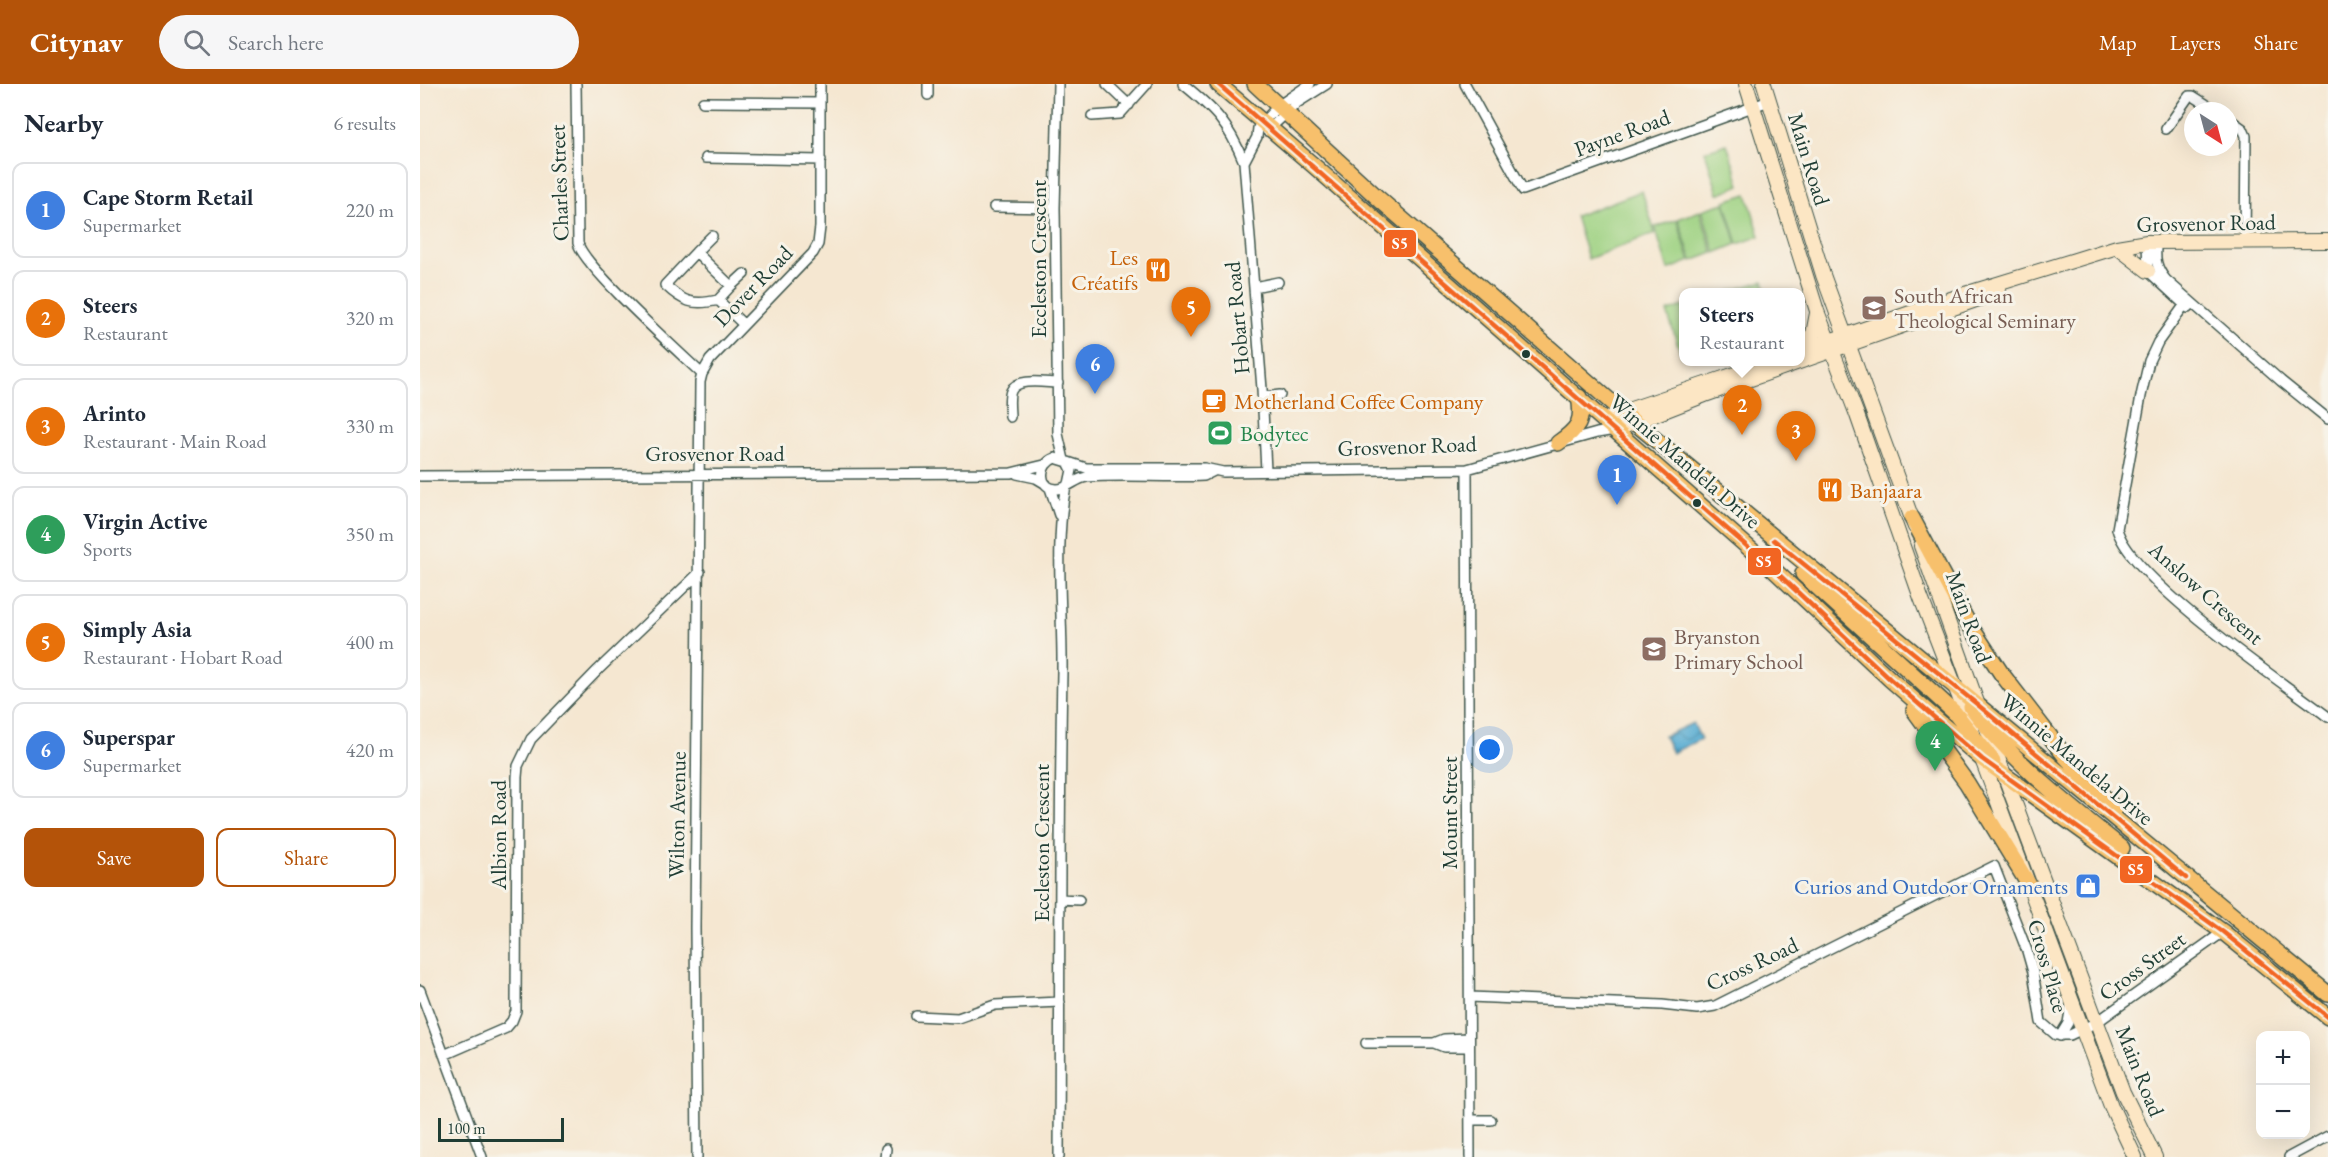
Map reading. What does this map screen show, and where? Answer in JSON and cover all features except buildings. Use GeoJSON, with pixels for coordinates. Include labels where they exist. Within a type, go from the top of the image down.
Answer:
{"type":"FeatureCollection","features":[{"type":"Feature","properties":{"kind":"main road","name":"Winnie Mandela Drive"},"geometry":{"type":"LineString","coordinates":[[1218,84],[1263,129],[1579,397],[1605,428],[1773,569],[1890,679],[1982,759],[2223,932],[2328,1017]]}},
{"type":"Feature","properties":{"kind":"main road","name":"Winnie Mandela Drive"},"geometry":{"type":"LineString","coordinates":[[1255,84],[1385,204],[1628,417],[2328,994]]}},
{"type":"Feature","properties":{"kind":"main road","name":"Main Road"},"geometry":{"type":"LineString","coordinates":[[1746,84],[1817,311],[1857,415],[1921,598],[1957,688]]}},
{"type":"Feature","properties":{"kind":"main road","name":"Main Road"},"geometry":{"type":"LineString","coordinates":[[1764,84],[1823,275],[1978,705],[1982,759],[2111,1106],[2135,1157]]}},
{"type":"Feature","properties":{"kind":"main road","name":"Grosvenor Road"},"geometry":{"type":"LineString","coordinates":[[1805,355],[2040,278],[2052,268],[2117,247],[2152,242],[2328,241]]}},
{"type":"Feature","properties":{"kind":"main road"},"geometry":{"type":"LineString","coordinates":[[2117,247],[2148,271]]}},
{"type":"Feature","properties":{"kind":"main road"},"geometry":{"type":"LineString","coordinates":[[1805,342],[1813,334],[1817,311]]}},
{"type":"Feature","properties":{"kind":"main road","name":"Grosvenor Road"},"geometry":{"type":"LineString","coordinates":[[1805,350],[1830,346]]}},
{"type":"Feature","properties":{"kind":"main road","name":"Grosvenor Road"},"geometry":{"type":"LineString","coordinates":[[1605,428],[1760,366]]}},
{"type":"Feature","properties":{"kind":"main road","name":"Grosvenor Road"},"geometry":{"type":"LineString","coordinates":[[1628,417],[1773,366]]}},
{"type":"Feature","properties":{"kind":"main road"},"geometry":{"type":"LineString","coordinates":[[1558,443],[1579,424],[1582,411],[1579,397]]}},
{"type":"Feature","properties":{"kind":"main road"},"geometry":{"type":"LineString","coordinates":[[1912,518],[1967,621],[2001,673],[2065,756],[2152,850]]}},
{"type":"Feature","properties":{"kind":"main road"},"geometry":{"type":"LineString","coordinates":[[1749,519],[1819,590],[1954,712],[2010,753],[2148,870],[2172,895]]}},
{"type":"Feature","properties":{"kind":"main road"},"geometry":{"type":"LineString","coordinates":[[1890,679],[1967,783],[2029,885]]}},
{"type":"Feature","properties":{"kind":"main road"},"geometry":{"type":"LineString","coordinates":[[1957,688],[2004,776]]}},
{"type":"Feature","properties":{"kind":"main road","name":"Main Road"},"geometry":{"type":"LineString","coordinates":[[2004,776],[2123,1092],[2155,1157]]}},
{"type":"Feature","properties":{"kind":"main road"},"geometry":{"type":"LineString","coordinates":[[2313,982],[2317,993],[2328,1002]]}},
{"type":"Feature","properties":{"kind":"street","name":"Charles Street"},"geometry":{"type":"LineString","coordinates":[[576,84],[578,243],[580,251],[598,273],[702,374]]}},
{"type":"Feature","properties":{"kind":"street","name":"Dover Road"},"geometry":{"type":"LineString","coordinates":[[702,374],[710,360],[804,263],[818,244],[821,160],[820,84]]}},
{"type":"Feature","properties":{"kind":"street"},"geometry":{"type":"LineString","coordinates":[[928,84],[928,95]]}},
{"type":"Feature","properties":{"kind":"street","name":"Eccleston Crescent"},"geometry":{"type":"LineString","coordinates":[[1058,84],[1055,208],[1058,434],[1066,461]]}},
{"type":"Feature","properties":{"kind":"street"},"geometry":{"type":"LineString","coordinates":[[1107,84],[1129,105]]}},
{"type":"Feature","properties":{"kind":"street"},"geometry":{"type":"LineString","coordinates":[[1092,116],[1118,116],[1147,84]]}},
{"type":"Feature","properties":{"kind":"street","name":"Hobart Road"},"geometry":{"type":"LineString","coordinates":[[1183,84],[1222,119],[1234,138],[1244,162],[1263,396],[1266,471]]}},
{"type":"Feature","properties":{"kind":"street"},"geometry":{"type":"LineString","coordinates":[[1244,162],[1263,129],[1310,84]]}},
{"type":"Feature","properties":{"kind":"street"},"geometry":{"type":"LineString","coordinates":[[1282,109],[1327,84]]}},
{"type":"Feature","properties":{"kind":"street","name":"Payne Road"},"geometry":{"type":"LineString","coordinates":[[1466,84],[1523,190],[1769,101]]}},
{"type":"Feature","properties":{"kind":"street"},"geometry":{"type":"LineString","coordinates":[[2185,102],[2189,96],[2193,96],[2203,102]]}},
{"type":"Feature","properties":{"kind":"street"},"geometry":{"type":"LineString","coordinates":[[703,102],[820,103]]}},
{"type":"Feature","properties":{"kind":"street"},"geometry":{"type":"LineString","coordinates":[[2166,129],[2184,103]]}},
{"type":"Feature","properties":{"kind":"street"},"geometry":{"type":"LineString","coordinates":[[2238,125],[2243,129],[2246,136],[2245,243]]}},
{"type":"Feature","properties":{"kind":"street"},"geometry":{"type":"LineString","coordinates":[[706,158],[821,160]]}},
{"type":"Feature","properties":{"kind":"street"},"geometry":{"type":"LineString","coordinates":[[994,207],[1055,208]]}},
{"type":"Feature","properties":{"kind":"street"},"geometry":{"type":"LineString","coordinates":[[712,236],[665,285],[677,297],[694,304],[717,300],[744,274]]}},
{"type":"Feature","properties":{"kind":"street"},"geometry":{"type":"LineString","coordinates":[[2152,242],[2148,271],[2186,303],[2223,329],[2328,418]]}},
{"type":"Feature","properties":{"kind":"street"},"geometry":{"type":"LineString","coordinates":[[2152,242],[2159,271],[2186,303]]}},
{"type":"Feature","properties":{"kind":"street"},"geometry":{"type":"LineString","coordinates":[[696,252],[731,286]]}},
{"type":"Feature","properties":{"kind":"street"},"geometry":{"type":"LineString","coordinates":[[1254,287],[1278,282]]}},
{"type":"Feature","properties":{"kind":"street"},"geometry":{"type":"LineString","coordinates":[[717,300],[743,324]]}},
{"type":"Feature","properties":{"kind":"street","name":"Anslow Crescent"},"geometry":{"type":"LineString","coordinates":[[2186,303],[2158,342],[2145,376],[2117,529],[2120,539],[2138,562],[2165,589],[2279,681],[2328,717]]}},
{"type":"Feature","properties":{"kind":"street"},"geometry":{"type":"LineString","coordinates":[[700,474],[699,413],[702,374]]}},
{"type":"Feature","properties":{"kind":"street"},"geometry":{"type":"LineString","coordinates":[[1010,417],[1010,394],[1018,384],[1058,383]]}},
{"type":"Feature","properties":{"kind":"street"},"geometry":{"type":"LineString","coordinates":[[1263,396],[1280,395]]}},
{"type":"Feature","properties":{"kind":"street","name":"Grosvenor Road"},"geometry":{"type":"LineString","coordinates":[[1066,461],[1086,468],[1204,468],[1214,471],[1467,469],[1605,428]]}},
{"type":"Feature","properties":{"kind":"street","name":"Eccleston Crescent"},"geometry":{"type":"LineString","coordinates":[[1047,463],[1058,434]]}},
{"type":"Feature","properties":{"kind":"street"},"geometry":{"type":"LineString","coordinates":[[1066,461],[1072,470],[1068,485],[1061,489],[1049,487],[1043,480],[1042,472],[1047,463],[1066,461]]}},
{"type":"Feature","properties":{"kind":"street","name":"Grosvenor Road"},"geometry":{"type":"LineString","coordinates":[[420,476],[1011,472],[1047,463]]}},
{"type":"Feature","properties":{"kind":"street","name":"Mount Street"},"geometry":{"type":"LineString","coordinates":[[1467,469],[1470,1157]]}},
{"type":"Feature","properties":{"kind":"street","name":"Grosvenor Road"},"geometry":{"type":"LineString","coordinates":[[1068,485],[1089,477],[1204,476],[1214,471]]}},
{"type":"Feature","properties":{"kind":"street","name":"Grosvenor Road"},"geometry":{"type":"LineString","coordinates":[[1011,472],[1036,478],[1049,487]]}},
{"type":"Feature","properties":{"kind":"street","name":"Wilton Avenue"},"geometry":{"type":"LineString","coordinates":[[697,1157],[695,928],[700,474]]}},
{"type":"Feature","properties":{"kind":"street","name":"Eccleston Crescent"},"geometry":{"type":"LineString","coordinates":[[1059,1157],[1061,529],[1068,485]]}},
{"type":"Feature","properties":{"kind":"street","name":"Eccleston Crescent"},"geometry":{"type":"LineString","coordinates":[[1049,487],[1057,506],[1061,529]]}},
{"type":"Feature","properties":{"kind":"street","name":"Albion Road"},"geometry":{"type":"LineString","coordinates":[[444,1055],[506,1028],[514,1016],[517,1001],[517,777],[518,766],[524,751],[531,739],[568,700],[700,572]]}},
{"type":"Feature","properties":{"kind":"street","name":"Cross Road"},"geometry":{"type":"LineString","coordinates":[[1470,997],[1662,1005],[1697,1009],[1715,1006],[1994,866]]}},
{"type":"Feature","properties":{"kind":"street","name":"Cross Place"},"geometry":{"type":"LineString","coordinates":[[1994,866],[2033,972],[2041,1022],[2060,1036],[2083,1030]]}},
{"type":"Feature","properties":{"kind":"street"},"geometry":{"type":"LineString","coordinates":[[1060,899],[1079,900]]}},
{"type":"Feature","properties":{"kind":"street","name":"Cross Street"},"geometry":{"type":"LineString","coordinates":[[2083,1030],[2223,932]]}},
{"type":"Feature","properties":{"kind":"street"},"geometry":{"type":"LineString","coordinates":[[420,990],[482,1157]]}},
{"type":"Feature","properties":{"kind":"street","name":"Cross Place"},"geometry":{"type":"LineString","coordinates":[[2060,1036],[2069,1019],[2071,1000]]}},
{"type":"Feature","properties":{"kind":"street"},"geometry":{"type":"LineString","coordinates":[[916,1016],[958,1018],[995,1005],[1060,1002]]}},
{"type":"Feature","properties":{"kind":"street"},"geometry":{"type":"LineString","coordinates":[[1366,1043],[1434,1043],[1444,1047],[1468,1043]]}},
{"type":"Feature","properties":{"kind":"street"},"geometry":{"type":"LineString","coordinates":[[1470,1120],[1491,1120]]}},
{"type":"Feature","properties":{"kind":"street"},"geometry":{"type":"LineString","coordinates":[[2289,1157],[2303,1154],[2328,1136]]}},
{"type":"Feature","properties":{"kind":"green space"},"geometry":{"type":"Polygon","coordinates":[[[1727,144],[1740,185],[1718,194],[1705,151],[1727,144]]]}},
{"type":"Feature","properties":{"kind":"green space"},"geometry":{"type":"Polygon","coordinates":[[[1642,191],[1655,233],[1588,259],[1575,216],[1642,191]]]}},
{"type":"Feature","properties":{"kind":"green space"},"geometry":{"type":"Polygon","coordinates":[[[1747,194],[1760,236],[1738,244],[1725,201],[1747,194]]]}},
{"type":"Feature","properties":{"kind":"green space"},"geometry":{"type":"Polygon","coordinates":[[[1724,203],[1737,244],[1715,253],[1702,210],[1724,203]]]}},
{"type":"Feature","properties":{"kind":"green space"},"geometry":{"type":"Polygon","coordinates":[[[1700,211],[1713,253],[1692,261],[1678,219],[1700,211]]]}},
{"type":"Feature","properties":{"kind":"green space"},"geometry":{"type":"Polygon","coordinates":[[[1677,220],[1690,261],[1668,270],[1655,227],[1677,220]]]}},
{"type":"Feature","properties":{"kind":"green space"},"geometry":{"type":"Polygon","coordinates":[[[1763,281],[1766,288],[1740,288],[1763,281]]]}},
{"type":"Feature","properties":{"kind":"green space"},"geometry":{"type":"Polygon","coordinates":[[[1679,308],[1679,348],[1667,312],[1679,308]]]}},
{"type":"Feature","properties":{"kind":"water"},"geometry":{"type":"Polygon","coordinates":[[[1693,723],[1701,739],[1672,753],[1664,736],[1693,723]]]}},
{"type":"Feature","properties":{"kind":"transit line","name":"S5"},"geometry":{"type":"LineString","coordinates":[[1218,84],[1773,569],[1890,679],[1982,759],[2223,932],[2328,1017]]}},
{"type":"Feature","properties":{"kind":"transit line","name":"S5"},"geometry":{"type":"LineString","coordinates":[[1774,540],[1978,705],[2186,878]]}},
{"type":"Feature","properties":{"kind":"place","name":"Les Créatifs"},"geometry":{"type":"Point","coordinates":[1158,270]}},
{"type":"Feature","properties":{"kind":"place","name":"South African Theological Seminary"},"geometry":{"type":"Point","coordinates":[1874,308]}},
{"type":"Feature","properties":{"kind":"place","name":"Simply Asia"},"geometry":{"type":"Point","coordinates":[1191,337]}},
{"type":"Feature","properties":{"kind":"place","name":"Superspar"},"geometry":{"type":"Point","coordinates":[1095,394]}},
{"type":"Feature","properties":{"kind":"place","name":"Motherland Coffee Company"},"geometry":{"type":"Point","coordinates":[1214,401]}},
{"type":"Feature","properties":{"kind":"place","name":"Bodytec"},"geometry":{"type":"Point","coordinates":[1220,433]}},
{"type":"Feature","properties":{"kind":"place","name":"Steers"},"geometry":{"type":"Point","coordinates":[1742,435]}},
{"type":"Feature","properties":{"kind":"place","name":"Arinto"},"geometry":{"type":"Point","coordinates":[1796,461]}},
{"type":"Feature","properties":{"kind":"place","name":"Banjaara"},"geometry":{"type":"Point","coordinates":[1830,490]}},
{"type":"Feature","properties":{"kind":"place","name":"Cape Storm Retail"},"geometry":{"type":"Point","coordinates":[1617,505]}},
{"type":"Feature","properties":{"kind":"place","name":"Bryanston Primary School"},"geometry":{"type":"Point","coordinates":[1654,649]}},
{"type":"Feature","properties":{"kind":"place","name":"Virgin Active"},"geometry":{"type":"Point","coordinates":[1935,771]}},
{"type":"Feature","properties":{"kind":"place","name":"Curios and Outdoor Ornaments"},"geometry":{"type":"Point","coordinates":[2088,886]}}]}
